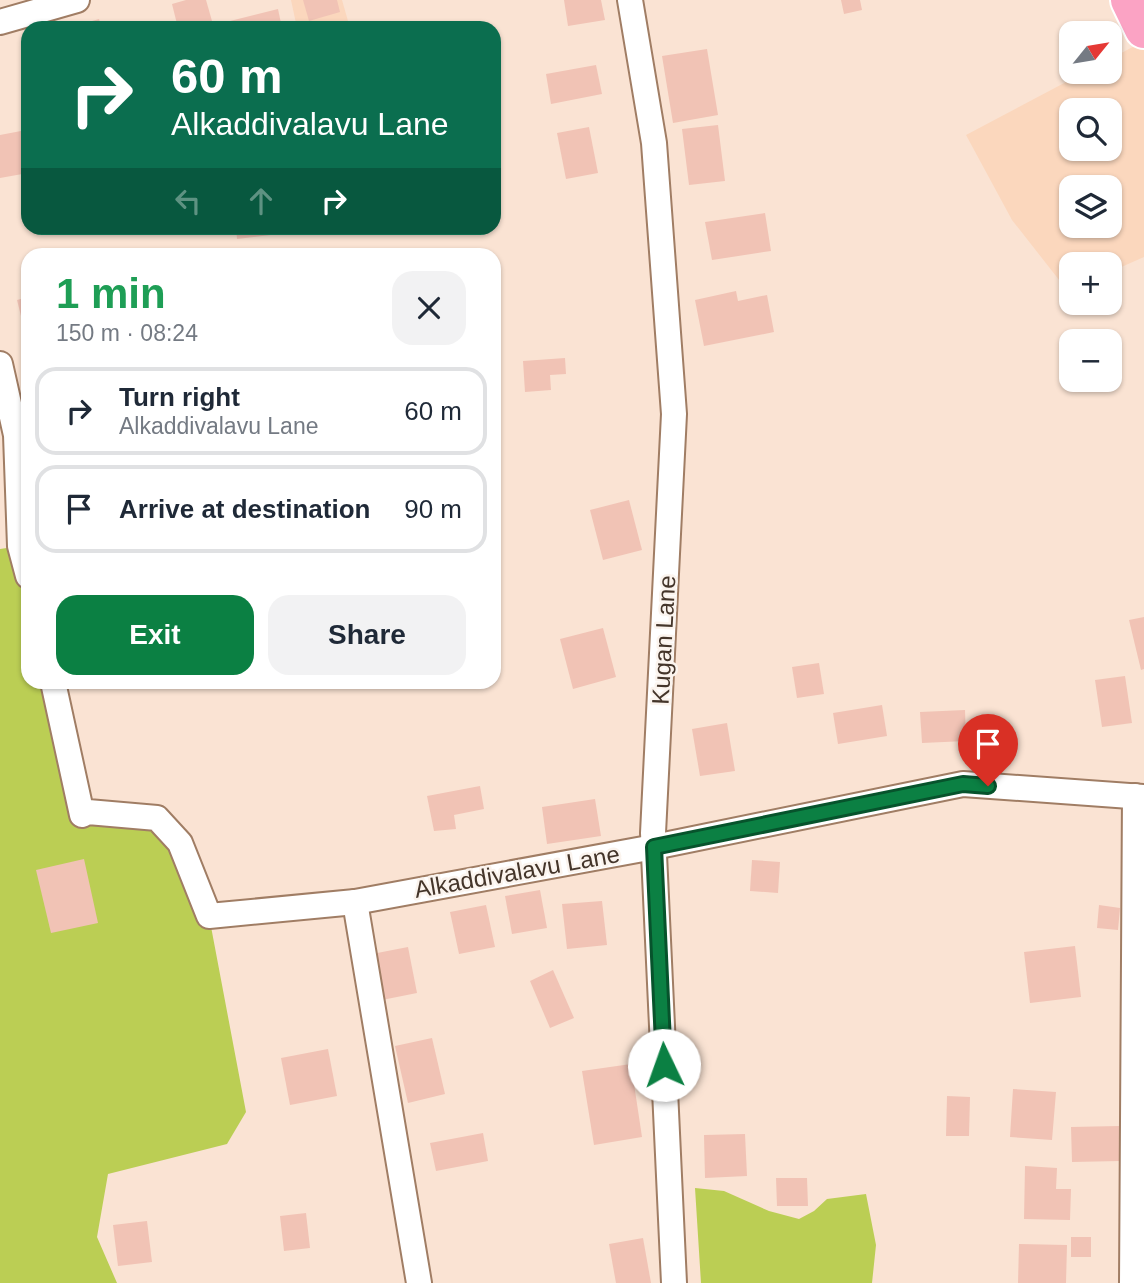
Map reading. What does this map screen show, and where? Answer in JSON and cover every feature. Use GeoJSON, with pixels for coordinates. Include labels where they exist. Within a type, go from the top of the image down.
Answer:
{"type":"FeatureCollection","features":[{"type":"Feature","properties":{"kind":"highway"},"geometry":{"type":"LineString","coordinates":[[1130,0],[1144,29]]}},
{"type":"Feature","properties":{"kind":"street"},"geometry":{"type":"LineString","coordinates":[[0,22],[77,0]]}},
{"type":"Feature","properties":{"kind":"street","name":"Kugan Lane"},"geometry":{"type":"LineString","coordinates":[[630,0],[654,144],[674,414],[654,847],[674,1283]]}},
{"type":"Feature","properties":{"kind":"street"},"geometry":{"type":"LineString","coordinates":[[0,364],[16,435],[10,548],[21,565]]}},
{"type":"Feature","properties":{"kind":"street","name":"Alkaddivalavu Lane"},"geometry":{"type":"LineString","coordinates":[[55,689],[82,815],[88,812],[157,818],[180,843],[209,916],[355,902],[654,847],[963,784],[1139,797]]}},
{"type":"Feature","properties":{"kind":"street"},"geometry":{"type":"LineString","coordinates":[[1132,1283],[1139,797]]}},
{"type":"Feature","properties":{"kind":"street"},"geometry":{"type":"LineString","coordinates":[[355,902],[419,1283]]}},
{"type":"Feature","properties":{"kind":"shaded area"},"geometry":{"type":"Polygon","coordinates":[[[291,0],[342,0],[348,21],[296,21],[291,0]]]}},
{"type":"Feature","properties":{"kind":"shaded area"},"geometry":{"type":"Polygon","coordinates":[[[1144,41],[1144,257],[1122,267],[1122,252],[1059,252],[1059,280],[1012,220],[966,135],[1062,84],[1122,84],[1122,53],[1144,41]]]}},
{"type":"Feature","properties":{"kind":"green space"},"geometry":{"type":"Polygon","coordinates":[[[20,546],[21,550],[21,689],[54,689],[82,815],[157,818],[209,916],[246,1112],[227,1144],[108,1174],[97,1237],[117,1283],[0,1283],[0,549],[20,546]]]}},
{"type":"Feature","properties":{"kind":"green space"},"geometry":{"type":"Polygon","coordinates":[[[695,1188],[724,1191],[769,1211],[799,1219],[814,1211],[827,1199],[866,1194],[876,1245],[872,1283],[701,1283],[695,1188]]]}},
{"type":"Feature","properties":{"kind":"building"},"geometry":{"type":"Polygon","coordinates":[[[186,0],[206,0],[212,21],[176,21],[172,4],[186,0]]]}},
{"type":"Feature","properties":{"kind":"building"},"geometry":{"type":"Polygon","coordinates":[[[303,0],[337,0],[340,12],[309,21],[303,0]]]}},
{"type":"Feature","properties":{"kind":"building"},"geometry":{"type":"Polygon","coordinates":[[[564,0],[601,0],[605,20],[568,26],[564,0]]]}},
{"type":"Feature","properties":{"kind":"building"},"geometry":{"type":"Polygon","coordinates":[[[841,0],[860,0],[862,10],[844,14],[841,0]]]}},
{"type":"Feature","properties":{"kind":"building"},"geometry":{"type":"Polygon","coordinates":[[[278,9],[281,21],[230,21],[278,9]]]}},
{"type":"Feature","properties":{"kind":"building"},"geometry":{"type":"Polygon","coordinates":[[[707,49],[718,115],[673,123],[662,56],[707,49]]]}},
{"type":"Feature","properties":{"kind":"building"},"geometry":{"type":"Polygon","coordinates":[[[596,65],[602,94],[551,104],[546,74],[596,65]]]}},
{"type":"Feature","properties":{"kind":"building"},"geometry":{"type":"Polygon","coordinates":[[[718,125],[725,181],[689,185],[682,129],[718,125]]]}},
{"type":"Feature","properties":{"kind":"building"},"geometry":{"type":"Polygon","coordinates":[[[589,127],[598,173],[566,179],[557,133],[589,127]]]}},
{"type":"Feature","properties":{"kind":"building"},"geometry":{"type":"Polygon","coordinates":[[[21,131],[21,174],[0,178],[0,135],[21,131]]]}},
{"type":"Feature","properties":{"kind":"building"},"geometry":{"type":"Polygon","coordinates":[[[765,213],[771,251],[712,260],[705,222],[765,213]]]}},
{"type":"Feature","properties":{"kind":"building"},"geometry":{"type":"Polygon","coordinates":[[[237,235],[271,235],[237,239],[237,235]]]}},
{"type":"Feature","properties":{"kind":"building"},"geometry":{"type":"Polygon","coordinates":[[[736,291],[738,301],[767,295],[774,332],[704,346],[695,300],[736,291]]]}},
{"type":"Feature","properties":{"kind":"building"},"geometry":{"type":"Polygon","coordinates":[[[21,299],[21,316],[17,300],[21,299]]]}},
{"type":"Feature","properties":{"kind":"building"},"geometry":{"type":"Polygon","coordinates":[[[565,358],[566,374],[550,375],[551,390],[525,392],[523,361],[565,358]]]}},
{"type":"Feature","properties":{"kind":"building"},"geometry":{"type":"Polygon","coordinates":[[[629,500],[642,550],[603,560],[590,510],[629,500]]]}},
{"type":"Feature","properties":{"kind":"building"},"geometry":{"type":"Polygon","coordinates":[[[1144,617],[1144,669],[1141,670],[1129,620],[1144,617]]]}},
{"type":"Feature","properties":{"kind":"building"},"geometry":{"type":"Polygon","coordinates":[[[603,628],[616,677],[573,689],[560,639],[603,628]]]}},
{"type":"Feature","properties":{"kind":"building"},"geometry":{"type":"Polygon","coordinates":[[[819,663],[824,694],[797,698],[792,667],[819,663]]]}},
{"type":"Feature","properties":{"kind":"building"},"geometry":{"type":"Polygon","coordinates":[[[1125,676],[1132,723],[1102,727],[1095,680],[1125,676]]]}},
{"type":"Feature","properties":{"kind":"building"},"geometry":{"type":"Polygon","coordinates":[[[882,705],[887,736],[838,744],[833,713],[882,705]]]}},
{"type":"Feature","properties":{"kind":"building"},"geometry":{"type":"Polygon","coordinates":[[[965,710],[966,741],[922,743],[920,712],[965,710]]]}},
{"type":"Feature","properties":{"kind":"building"},"geometry":{"type":"Polygon","coordinates":[[[727,723],[735,771],[700,776],[692,729],[727,723]]]}},
{"type":"Feature","properties":{"kind":"building"},"geometry":{"type":"Polygon","coordinates":[[[480,786],[484,809],[454,815],[456,829],[434,831],[427,796],[480,786]]]}},
{"type":"Feature","properties":{"kind":"building"},"geometry":{"type":"Polygon","coordinates":[[[595,799],[601,836],[547,844],[542,807],[595,799]]]}},
{"type":"Feature","properties":{"kind":"building"},"geometry":{"type":"Polygon","coordinates":[[[84,859],[98,923],[51,933],[36,870],[84,859]]]}},
{"type":"Feature","properties":{"kind":"building"},"geometry":{"type":"Polygon","coordinates":[[[752,860],[780,862],[778,893],[750,891],[752,860]]]}},
{"type":"Feature","properties":{"kind":"building"},"geometry":{"type":"Polygon","coordinates":[[[540,890],[547,928],[512,934],[505,896],[540,890]]]}},
{"type":"Feature","properties":{"kind":"building"},"geometry":{"type":"Polygon","coordinates":[[[602,901],[607,945],[567,949],[562,904],[602,901]]]}},
{"type":"Feature","properties":{"kind":"building"},"geometry":{"type":"Polygon","coordinates":[[[486,905],[495,947],[459,954],[450,912],[486,905]]]}},
{"type":"Feature","properties":{"kind":"building"},"geometry":{"type":"Polygon","coordinates":[[[1099,905],[1120,908],[1118,930],[1097,928],[1099,905]]]}},
{"type":"Feature","properties":{"kind":"building"},"geometry":{"type":"Polygon","coordinates":[[[1075,946],[1081,997],[1030,1003],[1024,952],[1075,946]]]}},
{"type":"Feature","properties":{"kind":"building"},"geometry":{"type":"Polygon","coordinates":[[[408,947],[417,993],[382,1000],[372,954],[408,947]]]}},
{"type":"Feature","properties":{"kind":"building"},"geometry":{"type":"Polygon","coordinates":[[[553,970],[574,1018],[550,1028],[530,981],[553,970]]]}},
{"type":"Feature","properties":{"kind":"building"},"geometry":{"type":"Polygon","coordinates":[[[432,1038],[445,1094],[408,1103],[395,1046],[432,1038]]]}},
{"type":"Feature","properties":{"kind":"building"},"geometry":{"type":"Polygon","coordinates":[[[328,1049],[337,1096],[290,1105],[281,1058],[328,1049]]]}},
{"type":"Feature","properties":{"kind":"building"},"geometry":{"type":"Polygon","coordinates":[[[631,1064],[642,1137],[594,1145],[582,1071],[631,1064]]]}},
{"type":"Feature","properties":{"kind":"building"},"geometry":{"type":"Polygon","coordinates":[[[1013,1089],[1056,1092],[1052,1140],[1010,1137],[1013,1089]]]}},
{"type":"Feature","properties":{"kind":"building"},"geometry":{"type":"Polygon","coordinates":[[[947,1096],[970,1097],[969,1136],[946,1136],[947,1096]]]}},
{"type":"Feature","properties":{"kind":"building"},"geometry":{"type":"Polygon","coordinates":[[[1119,1126],[1120,1161],[1072,1162],[1071,1127],[1119,1126]]]}},
{"type":"Feature","properties":{"kind":"building"},"geometry":{"type":"Polygon","coordinates":[[[483,1133],[488,1161],[436,1171],[430,1143],[483,1133]]]}},
{"type":"Feature","properties":{"kind":"building"},"geometry":{"type":"Polygon","coordinates":[[[745,1134],[747,1176],[705,1178],[704,1135],[745,1134]]]}},
{"type":"Feature","properties":{"kind":"building"},"geometry":{"type":"Polygon","coordinates":[[[1025,1166],[1057,1168],[1056,1189],[1071,1189],[1070,1220],[1024,1219],[1025,1166]]]}},
{"type":"Feature","properties":{"kind":"building"},"geometry":{"type":"Polygon","coordinates":[[[776,1178],[807,1178],[808,1206],[777,1206],[776,1178]]]}},
{"type":"Feature","properties":{"kind":"building"},"geometry":{"type":"Polygon","coordinates":[[[306,1213],[310,1248],[284,1251],[280,1216],[306,1213]]]}},
{"type":"Feature","properties":{"kind":"building"},"geometry":{"type":"Polygon","coordinates":[[[147,1221],[152,1262],[118,1266],[113,1225],[147,1221]]]}},
{"type":"Feature","properties":{"kind":"building"},"geometry":{"type":"Polygon","coordinates":[[[1071,1237],[1091,1237],[1091,1257],[1071,1257],[1071,1237]]]}},
{"type":"Feature","properties":{"kind":"building"},"geometry":{"type":"Polygon","coordinates":[[[643,1238],[651,1283],[616,1283],[609,1244],[643,1238]]]}},
{"type":"Feature","properties":{"kind":"building"},"geometry":{"type":"Polygon","coordinates":[[[1019,1244],[1067,1245],[1066,1283],[1018,1283],[1019,1244]]]}},
{"type":"Feature","properties":{"kind":"route"},"geometry":{"type":"LineString","coordinates":[[664,1065],[654,847],[963,784],[988,786]]}}]}
